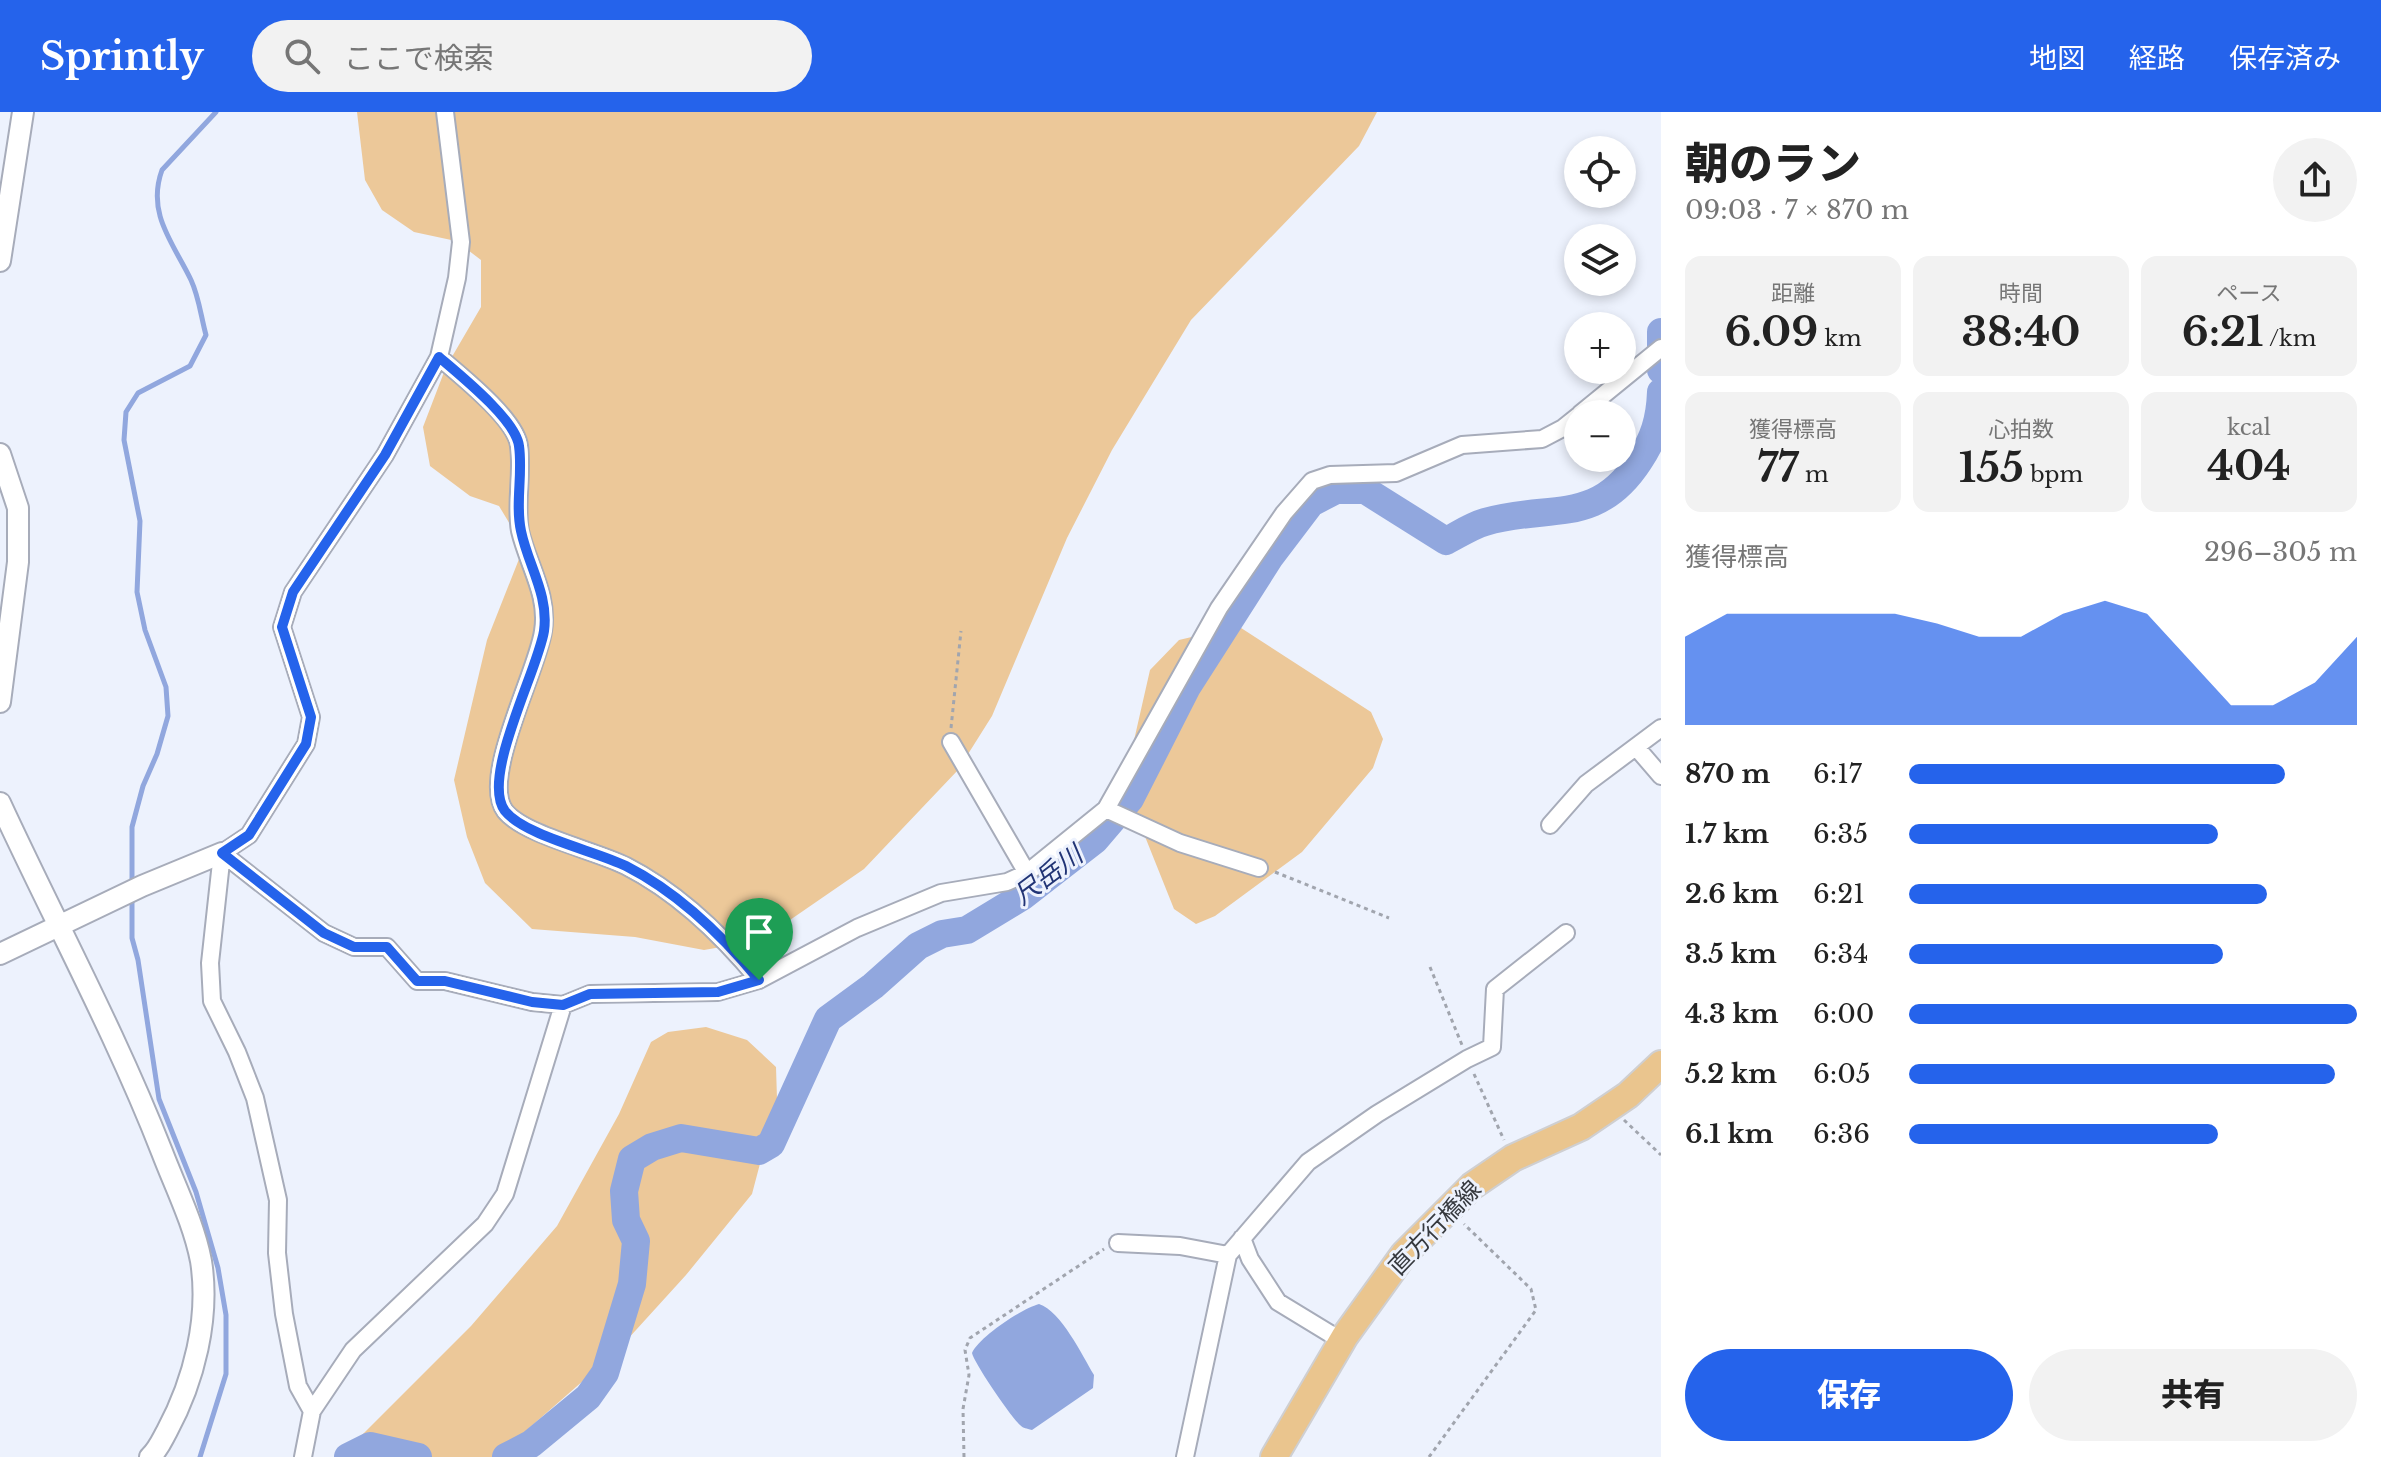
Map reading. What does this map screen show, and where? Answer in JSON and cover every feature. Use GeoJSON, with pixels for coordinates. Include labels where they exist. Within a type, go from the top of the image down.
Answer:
{"type":"FeatureCollection","features":[{"type":"Feature","properties":{"kind":"main road","name":"直方行橋線"},"geometry":{"type":"LineString","coordinates":[[1274,1457],[1342,1341],[1404,1254],[1472,1186],[1513,1158],[1581,1127],[1628,1095],[1661,1064]]}},
{"type":"Feature","properties":{"kind":"street"},"geometry":{"type":"LineString","coordinates":[[0,261],[7,174],[23,112]]}},
{"type":"Feature","properties":{"kind":"street"},"geometry":{"type":"LineString","coordinates":[[0,954],[142,886],[222,853],[249,835],[306,744],[311,717],[282,627],[293,592],[385,455],[439,357],[457,278],[461,242],[445,112]]}},
{"type":"Feature","properties":{"kind":"street"},"geometry":{"type":"LineString","coordinates":[[1597,400],[1661,348]]}},
{"type":"Feature","properties":{"kind":"street"},"geometry":{"type":"LineString","coordinates":[[439,357],[487,399],[519,442],[520,529],[543,598],[544,631],[503,755],[498,789],[504,810],[522,825],[626,866],[667,891],[726,939],[759,980]]}},
{"type":"Feature","properties":{"kind":"street"},"geometry":{"type":"LineString","coordinates":[[222,853],[324,933],[354,947],[387,947],[417,981],[445,981],[532,1002],[563,1005],[590,994],[718,992],[759,980],[857,928],[941,893],[1007,882],[1027,873],[1106,809],[1219,608],[1284,513],[1312,481],[1330,475],[1396,473],[1462,445],[1542,439],[1564,427]]}},
{"type":"Feature","properties":{"kind":"street"},"geometry":{"type":"LineString","coordinates":[[0,454],[18,508],[18,562],[0,702]]}},
{"type":"Feature","properties":{"kind":"street"},"geometry":{"type":"LineString","coordinates":[[1550,825],[1586,784],[1661,728]]}},
{"type":"Feature","properties":{"kind":"street"},"geometry":{"type":"LineString","coordinates":[[951,737],[1027,873]]}},
{"type":"Feature","properties":{"kind":"street"},"geometry":{"type":"LineString","coordinates":[[1636,747],[1661,776]]}},
{"type":"Feature","properties":{"kind":"street"},"geometry":{"type":"LineString","coordinates":[[0,803],[132,1076],[185,1211],[200,1260],[203,1306],[194,1366],[175,1416],[150,1457]]}},
{"type":"Feature","properties":{"kind":"street"},"geometry":{"type":"LineString","coordinates":[[1106,809],[1180,843],[1263,868]]}},
{"type":"Feature","properties":{"kind":"street"},"geometry":{"type":"LineString","coordinates":[[222,853],[210,963],[212,1001],[255,1098],[278,1200],[277,1253],[284,1314],[298,1386],[312,1411]]}},
{"type":"Feature","properties":{"kind":"street"},"geometry":{"type":"LineString","coordinates":[[1185,1457],[1228,1255],[1308,1162],[1377,1114],[1492,1047],[1495,989],[1566,933]]}},
{"type":"Feature","properties":{"kind":"street"},"geometry":{"type":"LineString","coordinates":[[303,1457],[312,1411],[353,1350],[485,1224],[505,1194],[563,1005]]}},
{"type":"Feature","properties":{"kind":"street"},"geometry":{"type":"LineString","coordinates":[[1242,1238],[1250,1259],[1278,1302],[1342,1341]]}},
{"type":"Feature","properties":{"kind":"street"},"geometry":{"type":"LineString","coordinates":[[1118,1243],[1180,1246],[1228,1255]]}},
{"type":"Feature","properties":{"kind":"path"},"geometry":{"type":"LineString","coordinates":[[951,737],[961,631]]}},
{"type":"Feature","properties":{"kind":"path"},"geometry":{"type":"LineString","coordinates":[[1263,868],[1389,918]]}},
{"type":"Feature","properties":{"kind":"path"},"geometry":{"type":"LineString","coordinates":[[1430,967],[1467,1059],[1513,1158]]}},
{"type":"Feature","properties":{"kind":"path"},"geometry":{"type":"LineString","coordinates":[[1608,1108],[1661,1155]]}},
{"type":"Feature","properties":{"kind":"path"},"geometry":{"type":"LineString","coordinates":[[1429,1457],[1536,1310],[1531,1289],[1449,1209]]}},
{"type":"Feature","properties":{"kind":"path"},"geometry":{"type":"LineString","coordinates":[[964,1457],[963,1409],[969,1375],[965,1350],[970,1338],[1070,1274],[1099,1251],[1118,1243]]}},
{"type":"Feature","properties":{"kind":"shaded area"},"geometry":{"type":"Polygon","coordinates":[[[357,112],[1377,112],[1359,146],[1191,320],[1112,450],[1067,538],[992,716],[958,770],[864,869],[761,940],[704,950],[635,937],[532,929],[485,883],[467,837],[454,780],[487,640],[521,554],[511,526],[499,506],[470,496],[430,466],[423,427],[446,367],[481,307],[481,260],[456,241],[414,232],[382,210],[365,180],[357,112]]]}},
{"type":"Feature","properties":{"kind":"shaded area"},"geometry":{"type":"Polygon","coordinates":[[[1238,626],[1371,712],[1383,739],[1373,768],[1302,852],[1215,916],[1196,924],[1174,909],[1136,814],[1130,758],[1150,670],[1179,640],[1238,626]]]}},
{"type":"Feature","properties":{"kind":"shaded area"},"geometry":{"type":"Polygon","coordinates":[[[706,1027],[747,1040],[776,1067],[777,1099],[752,1194],[686,1275],[616,1352],[496,1457],[340,1457],[471,1326],[557,1226],[619,1114],[651,1042],[668,1032],[706,1027]]]}},
{"type":"Feature","properties":{"kind":"water"},"geometry":{"type":"Polygon","coordinates":[[[1039,1304],[1063,1324],[1094,1375],[1093,1388],[1032,1430],[1021,1426],[1009,1412],[972,1353],[1001,1324],[1039,1304]]]}},
{"type":"Feature","properties":{"kind":"waterway"},"geometry":{"type":"LineString","coordinates":[[132,884],[132,827],[168,716],[166,687],[145,630],[137,592],[140,521],[124,440],[126,412],[138,393],[190,366],[206,335],[194,287],[164,228],[157,201],[162,170],[216,112]]}},
{"type":"Feature","properties":{"kind":"waterway","name":"尺岳川"},"geometry":{"type":"LineString","coordinates":[[1661,332],[1661,370]]}},
{"type":"Feature","properties":{"kind":"waterway","name":"尺岳川"},"geometry":{"type":"LineString","coordinates":[[506,1457],[531,1444],[588,1397],[605,1373],[632,1284],[636,1241],[626,1220],[624,1191],[632,1159],[652,1147],[681,1138],[759,1151],[771,1144],[828,1019],[873,986],[918,946],[942,934],[967,930],[1023,896],[1095,840],[1130,799],[1187,687],[1270,557],[1311,503],[1336,490],[1365,490],[1446,541],[1485,522],[1588,504],[1606,496],[1623,482],[1639,461],[1655,428],[1661,392]]}},
{"type":"Feature","properties":{"kind":"waterway"},"geometry":{"type":"LineString","coordinates":[[132,898],[132,938],[159,1099],[196,1192],[218,1268],[226,1315],[226,1374],[200,1457]]}},
{"type":"Feature","properties":{"kind":"waterway","name":"尺岳川"},"geometry":{"type":"LineString","coordinates":[[348,1457],[370,1446],[418,1457]]}},
{"type":"Feature","properties":{"kind":"route"},"geometry":{"type":"LineString","coordinates":[[439,357],[487,399],[519,442],[520,529],[543,598],[544,631],[503,755],[498,789],[504,810],[522,825],[626,866],[667,891],[726,939],[759,980],[718,992],[590,994],[563,1005],[532,1002],[445,981],[417,981],[387,947],[354,947],[324,933],[222,853],[249,835],[306,744],[311,717],[282,627],[293,592],[385,455],[439,357]]}}]}
